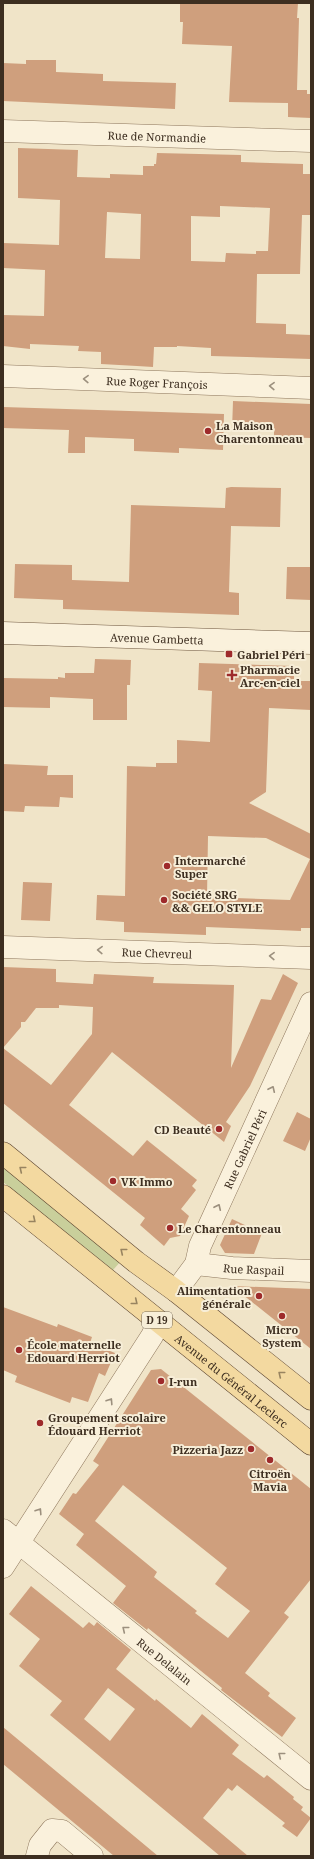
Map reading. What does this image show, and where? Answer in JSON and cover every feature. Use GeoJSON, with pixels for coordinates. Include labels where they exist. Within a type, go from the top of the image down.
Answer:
{"type":"FeatureCollection","features":[{"type":"Feature","properties":{"kind":"main road"},"geometry":{"type":"LineString","coordinates":[[3,1153],[136,1262],[176,1291],[311,1398]]}},
{"type":"Feature","properties":{"kind":"main road","name":"Avenue du Général Leclerc"},"geometry":{"type":"LineString","coordinates":[[3,1196],[311,1444]]}},
{"type":"Feature","properties":{"kind":"main road"},"geometry":{"type":"LineString","coordinates":[[159,1322],[176,1291]]}},
{"type":"Feature","properties":{"kind":"street","name":"Rue de Normandie"},"geometry":{"type":"LineString","coordinates":[[3,130],[311,141]]}},
{"type":"Feature","properties":{"kind":"street","name":"Rue Roger François"},"geometry":{"type":"LineString","coordinates":[[3,376],[311,388]]}},
{"type":"Feature","properties":{"kind":"street","name":"Avenue Gambetta"},"geometry":{"type":"LineString","coordinates":[[3,633],[311,643]]}},
{"type":"Feature","properties":{"kind":"street","name":"Rue Chevreul"},"geometry":{"type":"LineString","coordinates":[[3,947],[311,958]]}},
{"type":"Feature","properties":{"kind":"street","name":"Rue Gabriel Péri"},"geometry":{"type":"LineString","coordinates":[[176,1291],[196,1264],[200,1246],[311,1003]]}},
{"type":"Feature","properties":{"kind":"street","name":"Rue Raspail"},"geometry":{"type":"LineString","coordinates":[[196,1264],[232,1268],[311,1271]]}},
{"type":"Feature","properties":{"kind":"street"},"geometry":{"type":"LineString","coordinates":[[3,1568],[11,1537],[148,1342],[159,1322]]}},
{"type":"Feature","properties":{"kind":"street","name":"Rue Delalain"},"geometry":{"type":"LineString","coordinates":[[11,1537],[311,1779]]}},
{"type":"Feature","properties":{"kind":"street"},"geometry":{"type":"LineString","coordinates":[[38,1856],[40,1845],[52,1830],[62,1831],[92,1856]]}},
{"type":"Feature","properties":{"kind":"green space"},"geometry":{"type":"Polygon","coordinates":[[[3,1166],[121,1261],[113,1270],[3,1182],[3,1166]]]}},
{"type":"Feature","properties":{"kind":"building"},"geometry":{"type":"Polygon","coordinates":[[[180,3],[298,3],[297,90],[307,90],[307,94],[311,94],[311,118],[288,117],[288,103],[229,102],[232,46],[182,44],[183,22],[180,22],[180,3]]]}},
{"type":"Feature","properties":{"kind":"building"},"geometry":{"type":"Polygon","coordinates":[[[26,60],[56,60],[56,72],[103,74],[103,81],[176,83],[175,109],[3,101],[3,63],[26,64],[26,60]]]}},
{"type":"Feature","properties":{"kind":"building"},"geometry":{"type":"Polygon","coordinates":[[[18,148],[78,150],[77,177],[110,178],[110,174],[143,175],[143,166],[154,166],[154,164],[156,164],[157,153],[241,155],[241,162],[303,164],[303,174],[311,174],[311,215],[302,215],[300,274],[257,274],[256,323],[286,324],[286,334],[311,335],[311,359],[211,356],[211,348],[177,346],[154,347],[153,367],[101,364],[101,352],[78,351],[79,346],[30,344],[30,349],[3,346],[3,315],[44,316],[45,270],[3,268],[3,243],[59,245],[60,200],[18,198],[18,148]],[[220,206],[220,217],[191,216],[191,261],[225,262],[226,253],[256,254],[256,251],[268,251],[270,208],[220,206]],[[107,212],[105,258],[140,259],[141,214],[107,212]]]}},
{"type":"Feature","properties":{"kind":"building"},"geometry":{"type":"Polygon","coordinates":[[[233,401],[311,404],[311,438],[274,437],[274,431],[232,430],[233,401]]]}},
{"type":"Feature","properties":{"kind":"building"},"geometry":{"type":"Polygon","coordinates":[[[3,407],[224,414],[223,450],[179,448],[179,453],[134,451],[134,439],[85,437],[85,453],[68,453],[69,430],[3,428],[3,407]]]}},
{"type":"Feature","properties":{"kind":"building"},"geometry":{"type":"Polygon","coordinates":[[[226,488],[281,488],[280,527],[231,526],[229,592],[239,593],[239,615],[63,609],[63,600],[14,598],[15,564],[72,565],[72,580],[129,582],[131,505],[225,508],[226,488]]]}},
{"type":"Feature","properties":{"kind":"building"},"geometry":{"type":"Polygon","coordinates":[[[287,567],[311,567],[311,600],[286,599],[287,567]]]}},
{"type":"Feature","properties":{"kind":"building"},"geometry":{"type":"Polygon","coordinates":[[[95,659],[131,660],[130,685],[127,685],[127,720],[93,720],[93,699],[50,697],[50,708],[3,707],[3,678],[58,679],[58,677],[65,678],[65,673],[94,673],[95,659]]]}},
{"type":"Feature","properties":{"kind":"building"},"geometry":{"type":"Polygon","coordinates":[[[199,663],[294,666],[294,681],[311,681],[311,710],[269,708],[266,792],[249,803],[311,834],[311,928],[301,928],[301,931],[206,927],[206,935],[124,932],[124,922],[96,920],[97,895],[125,896],[127,766],[156,767],[156,763],[177,763],[177,740],[210,742],[212,691],[198,690],[199,663]],[[208,836],[207,897],[290,900],[310,859],[266,838],[208,836]]]}},
{"type":"Feature","properties":{"kind":"building"},"geometry":{"type":"Polygon","coordinates":[[[3,764],[48,766],[47,775],[73,775],[73,798],[60,797],[59,807],[25,806],[24,812],[3,811],[3,764]]]}},
{"type":"Feature","properties":{"kind":"building"},"geometry":{"type":"Polygon","coordinates":[[[23,882],[52,883],[50,921],[21,920],[23,882]]]}},
{"type":"Feature","properties":{"kind":"building"},"geometry":{"type":"Polygon","coordinates":[[[3,967],[56,969],[56,982],[93,984],[94,974],[154,977],[153,983],[234,985],[231,1068],[261,999],[271,1000],[283,974],[298,983],[250,1086],[226,1122],[231,1126],[224,1142],[112,1052],[69,1105],[133,1156],[147,1140],[197,1180],[192,1186],[196,1190],[181,1209],[189,1216],[180,1236],[170,1238],[164,1246],[140,1225],[145,1218],[3,1103],[3,967]],[[59,1005],[59,1008],[36,1008],[25,1022],[21,1022],[21,1027],[3,1048],[51,1085],[92,1034],[93,1007],[59,1005]]]}},
{"type":"Feature","properties":{"kind":"building"},"geometry":{"type":"Polygon","coordinates":[[[297,1112],[311,1119],[311,1137],[305,1151],[283,1141],[297,1112]]]}},
{"type":"Feature","properties":{"kind":"building"},"geometry":{"type":"Polygon","coordinates":[[[232,1219],[262,1233],[254,1254],[225,1253],[220,1245],[232,1219]]]}},
{"type":"Feature","properties":{"kind":"building"},"geometry":{"type":"Polygon","coordinates":[[[232,1286],[311,1289],[311,1349],[232,1286]]]}},
{"type":"Feature","properties":{"kind":"building"},"geometry":{"type":"Polygon","coordinates":[[[3,1307],[57,1327],[58,1324],[92,1337],[90,1343],[115,1353],[105,1376],[99,1373],[88,1402],[72,1397],[70,1403],[15,1382],[17,1376],[3,1370],[3,1307]]]}},
{"type":"Feature","properties":{"kind":"building"},"geometry":{"type":"Polygon","coordinates":[[[161,1369],[311,1489],[311,1579],[284,1613],[289,1617],[245,1673],[270,1693],[268,1696],[296,1718],[282,1737],[221,1690],[222,1688],[148,1628],[147,1630],[113,1603],[126,1586],[76,1545],[84,1534],[59,1514],[73,1493],[76,1494],[99,1465],[93,1461],[151,1370],[161,1369]],[[123,1485],[95,1521],[157,1572],[154,1577],[197,1611],[195,1613],[228,1638],[250,1611],[215,1584],[227,1568],[123,1485]]]}},
{"type":"Feature","properties":{"kind":"building"},"geometry":{"type":"Polygon","coordinates":[[[31,1586],[83,1628],[89,1622],[94,1626],[97,1622],[131,1650],[116,1669],[191,1728],[202,1714],[239,1745],[232,1754],[264,1778],[267,1775],[294,1797],[293,1799],[303,1807],[301,1810],[311,1818],[297,1837],[282,1826],[285,1823],[237,1785],[232,1791],[228,1788],[203,1818],[248,1856],[220,1856],[50,1715],[62,1701],[19,1666],[40,1639],[9,1614],[31,1586]],[[108,1688],[84,1719],[110,1741],[135,1709],[108,1688]]]}},
{"type":"Feature","properties":{"kind":"building"},"geometry":{"type":"Polygon","coordinates":[[[3,1727],[158,1856],[114,1856],[3,1764],[3,1727]]]}},
{"type":"Feature","properties":{"kind":"place","name":"La Maison Charentonneau"},"geometry":{"type":"Point","coordinates":[208,431]}},
{"type":"Feature","properties":{"kind":"place","name":"Gabriel Péri"},"geometry":{"type":"Point","coordinates":[229,654]}},
{"type":"Feature","properties":{"kind":"place","name":"Pharmacie Arc-en-ciel"},"geometry":{"type":"Point","coordinates":[232,675]}},
{"type":"Feature","properties":{"kind":"place","name":"Intermarché Super"},"geometry":{"type":"Point","coordinates":[167,866]}},
{"type":"Feature","properties":{"kind":"place","name":"Société SRG && GELO STYLE"},"geometry":{"type":"Point","coordinates":[164,900]}},
{"type":"Feature","properties":{"kind":"place","name":"CD Beauté"},"geometry":{"type":"Point","coordinates":[219,1129]}},
{"type":"Feature","properties":{"kind":"place","name":"VK Immo"},"geometry":{"type":"Point","coordinates":[113,1181]}},
{"type":"Feature","properties":{"kind":"place","name":"Le Charentonneau"},"geometry":{"type":"Point","coordinates":[170,1228]}},
{"type":"Feature","properties":{"kind":"place","name":"Alimentation générale"},"geometry":{"type":"Point","coordinates":[259,1296]}},
{"type":"Feature","properties":{"kind":"place","name":"Micro System"},"geometry":{"type":"Point","coordinates":[282,1316]}},
{"type":"Feature","properties":{"kind":"place","name":"École maternelle Edouard Herriot"},"geometry":{"type":"Point","coordinates":[19,1350]}},
{"type":"Feature","properties":{"kind":"place","name":"I-run"},"geometry":{"type":"Point","coordinates":[161,1381]}},
{"type":"Feature","properties":{"kind":"place","name":"Groupement scolaire Édouard Herriot"},"geometry":{"type":"Point","coordinates":[40,1423]}},
{"type":"Feature","properties":{"kind":"place","name":"Pizzeria Jazz"},"geometry":{"type":"Point","coordinates":[251,1449]}},
{"type":"Feature","properties":{"kind":"place","name":"Citroën Mavia"},"geometry":{"type":"Point","coordinates":[270,1460]}}]}
